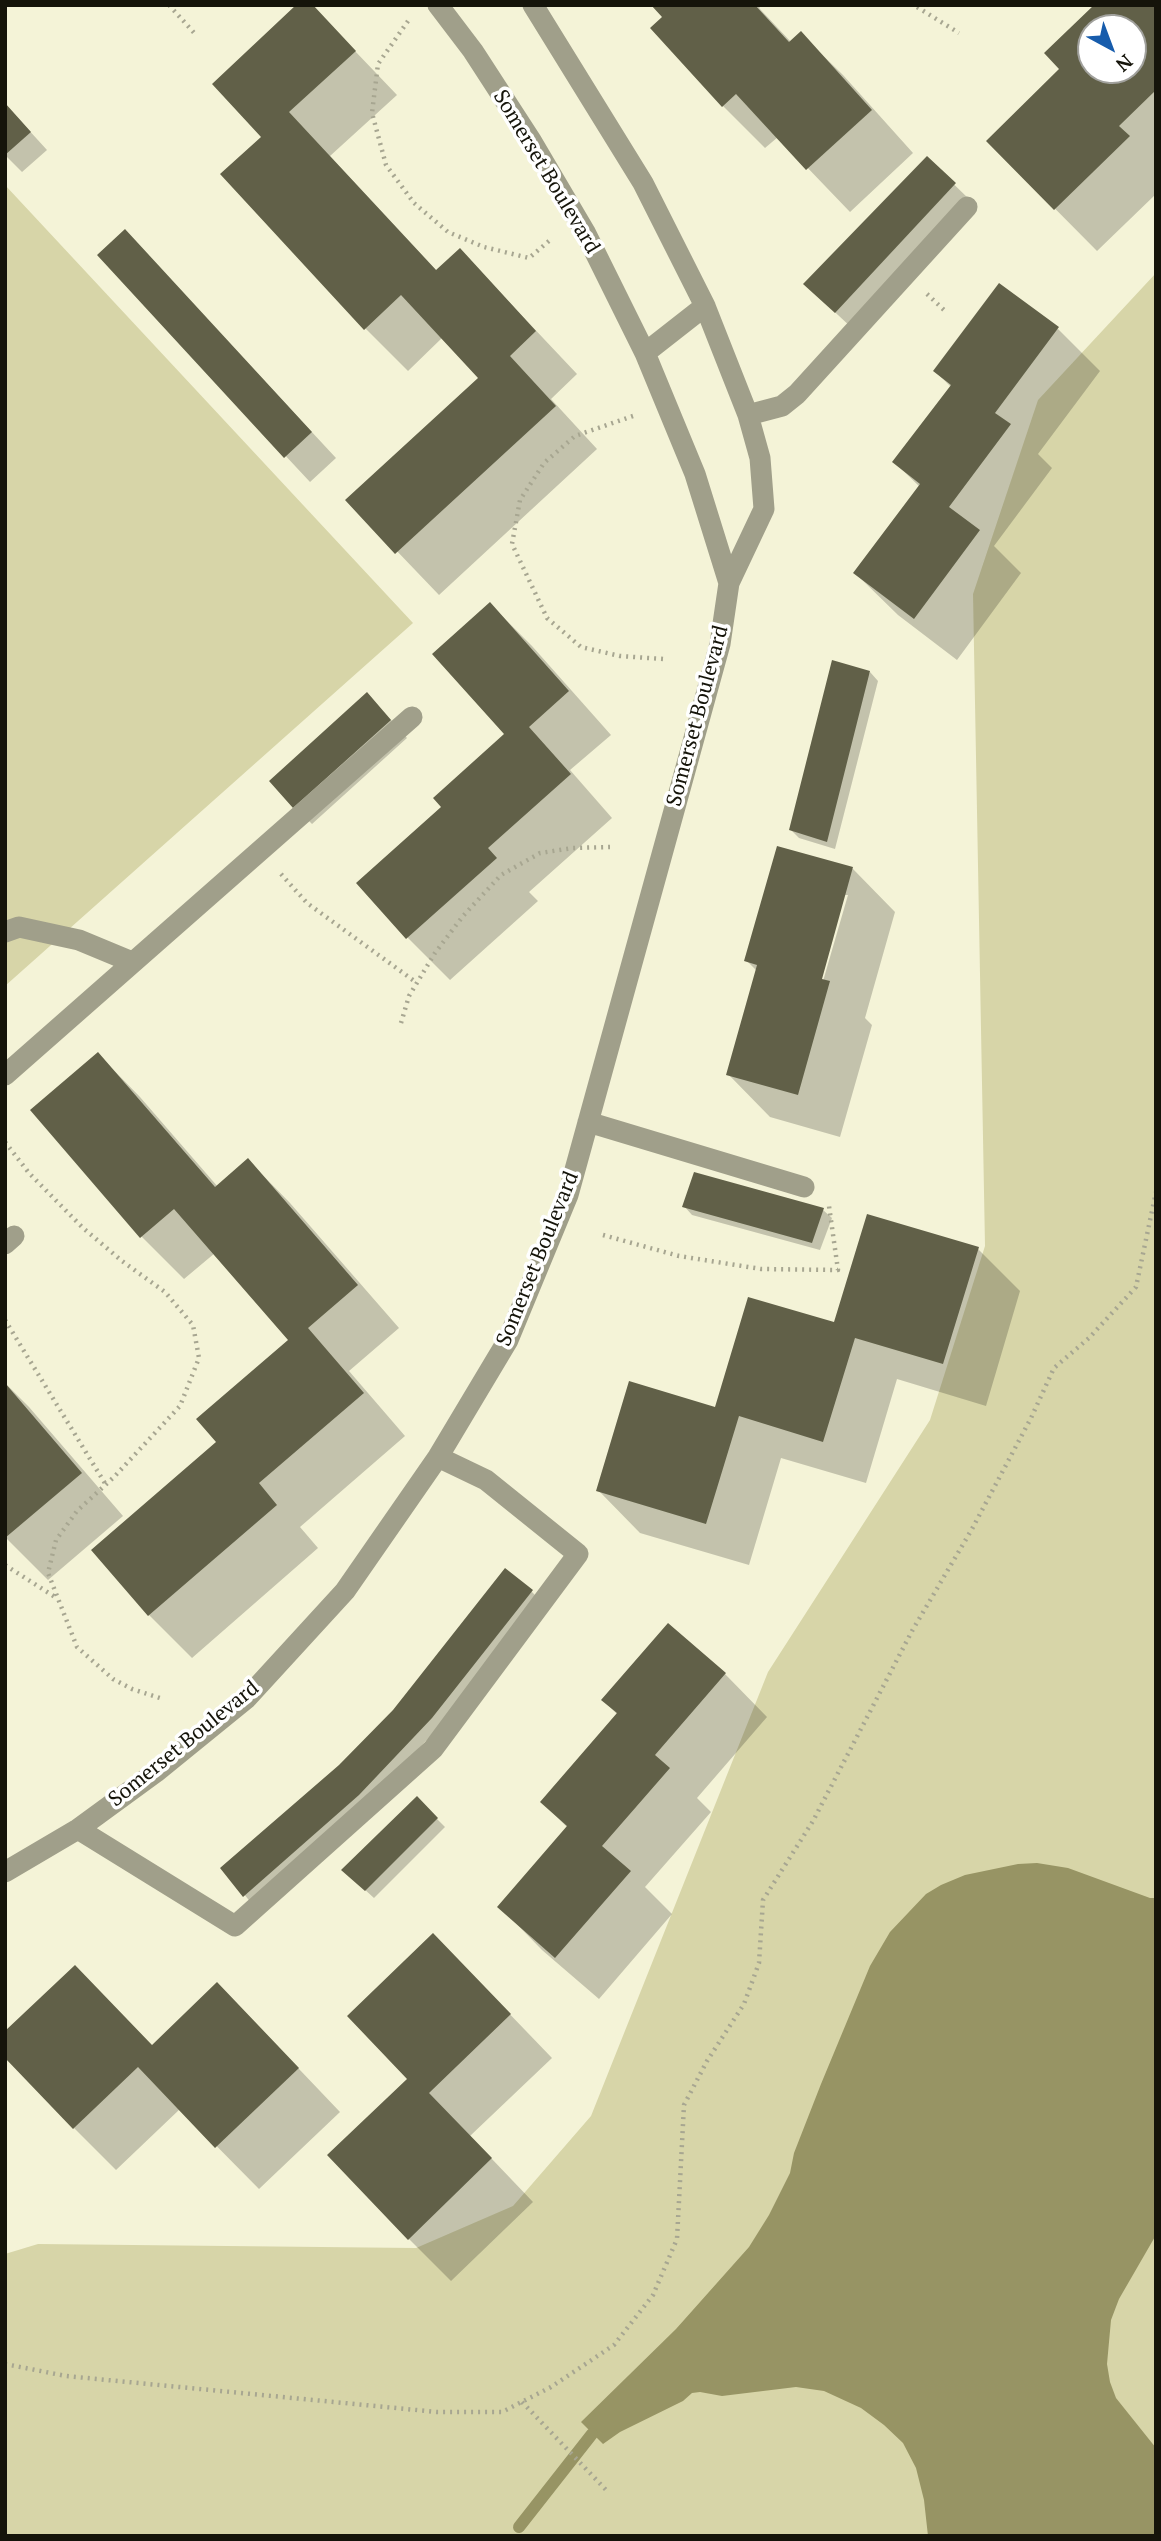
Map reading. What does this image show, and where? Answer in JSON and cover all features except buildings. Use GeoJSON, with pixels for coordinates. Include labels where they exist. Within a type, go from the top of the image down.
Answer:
{"type":"FeatureCollection","features":[{"type":"Feature","properties":{"kind":"street","name":"Somerset Boulevard"},"geometry":{"type":"LineString","coordinates":[[438,5],[473,51],[532,142],[584,232],[645,353],[695,474],[729,583]]}},
{"type":"Feature","properties":{"kind":"street","name":"Somerset Boulevard"},"geometry":{"type":"LineString","coordinates":[[5,1872],[78,1829],[156,1772],[247,1698],[345,1591],[438,1457],[508,1340],[568,1195],[720,645],[729,583],[764,509],[760,458],[748,415],[705,306],[643,183],[533,5]]}},
{"type":"Feature","properties":{"kind":"street"},"geometry":{"type":"LineString","coordinates":[[748,415],[782,406],[797,394],[967,207]]}},
{"type":"Feature","properties":{"kind":"street"},"geometry":{"type":"LineString","coordinates":[[645,353],[705,306]]}},
{"type":"Feature","properties":{"kind":"street"},"geometry":{"type":"LineString","coordinates":[[5,1075],[412,717]]}},
{"type":"Feature","properties":{"kind":"street"},"geometry":{"type":"LineString","coordinates":[[5,932],[19,927],[79,940],[132,962]]}},
{"type":"Feature","properties":{"kind":"street"},"geometry":{"type":"LineString","coordinates":[[588,1122],[804,1187]]}},
{"type":"Feature","properties":{"kind":"street"},"geometry":{"type":"LineString","coordinates":[[78,1829],[235,1926],[433,1749],[578,1554],[486,1480],[438,1457]]}},
{"type":"Feature","properties":{"kind":"path"},"geometry":{"type":"LineString","coordinates":[[169,5],[196,34]]}},
{"type":"Feature","properties":{"kind":"path"},"geometry":{"type":"LineString","coordinates":[[917,7],[959,33]]}},
{"type":"Feature","properties":{"kind":"path"},"geometry":{"type":"LineString","coordinates":[[408,20],[379,64],[372,113],[386,165],[414,203],[448,232],[484,247],[529,258],[549,241]]}},
{"type":"Feature","properties":{"kind":"path"},"geometry":{"type":"LineString","coordinates":[[633,416],[575,436],[544,463],[520,500],[512,544],[547,618],[581,647],[620,656],[663,659]]}},
{"type":"Feature","properties":{"kind":"path"},"geometry":{"type":"LineString","coordinates":[[401,1023],[409,996],[435,953],[463,916],[501,875],[540,853],[573,848],[610,847]]}},
{"type":"Feature","properties":{"kind":"path"},"geometry":{"type":"LineString","coordinates":[[260,851],[307,903],[417,983]]}},
{"type":"Feature","properties":{"kind":"path"},"geometry":{"type":"LineString","coordinates":[[5,1142],[29,1173],[83,1228],[121,1261],[165,1292],[193,1325],[199,1358],[180,1406],[106,1485],[77,1511],[56,1540],[48,1573],[77,1647],[113,1679],[132,1689],[163,1699]]}},
{"type":"Feature","properties":{"kind":"path"},"geometry":{"type":"LineString","coordinates":[[603,1235],[679,1256],[761,1269],[838,1270],[828,1195],[804,1187]]}},
{"type":"Feature","properties":{"kind":"path"},"geometry":{"type":"LineString","coordinates":[[5,2364],[65,2376],[437,2412],[502,2412],[551,2387],[614,2345],[653,2295],[677,2239],[684,2105],[707,2062],[744,2004],[759,1963],[763,1900],[813,1822],[912,1631],[972,1529],[1031,1418],[1054,1368],[1089,1338],[1136,1287],[1156,1192]]}},
{"type":"Feature","properties":{"kind":"path"},"geometry":{"type":"LineString","coordinates":[[5,1320],[106,1485]]}},
{"type":"Feature","properties":{"kind":"path"},"geometry":{"type":"LineString","coordinates":[[5,1566],[56,1597]]}},
{"type":"Feature","properties":{"kind":"path"},"geometry":{"type":"LineString","coordinates":[[522,2402],[608,2492]]}},
{"type":"Feature","properties":{"kind":"shaded area"},"geometry":{"type":"Polygon","coordinates":[[[5,185],[413,623],[5,986],[5,185]]]}},
{"type":"Feature","properties":{"kind":"shaded area"},"geometry":{"type":"Polygon","coordinates":[[[1156,273],[1156,2536],[5,2536],[5,2254],[38,2244],[416,2248],[513,2206],[591,2116],[768,1672],[930,1420],[985,1246],[973,594],[1038,400],[1156,273]]]}},
{"type":"Feature","properties":{"kind":"shaded area"},"geometry":{"type":"Polygon","coordinates":[[[1037,1863],[1068,1868],[1156,1898],[1156,2235],[1119,2299],[1111,2320],[1107,2364],[1116,2398],[1156,2448],[1156,2536],[928,2536],[924,2500],[916,2468],[903,2443],[861,2408],[824,2391],[796,2387],[722,2396],[692,2393],[683,2401],[620,2432],[603,2444],[581,2422],[676,2329],[749,2247],[769,2215],[790,2173],[794,2153],[870,1966],[890,1932],[926,1894],[941,1885],[965,1875],[1018,1864],[1037,1863]]]}},
{"type":"Feature","properties":{"kind":"waterway"},"geometry":{"type":"LineString","coordinates":[[519,2527],[592,2434]]}}]}
